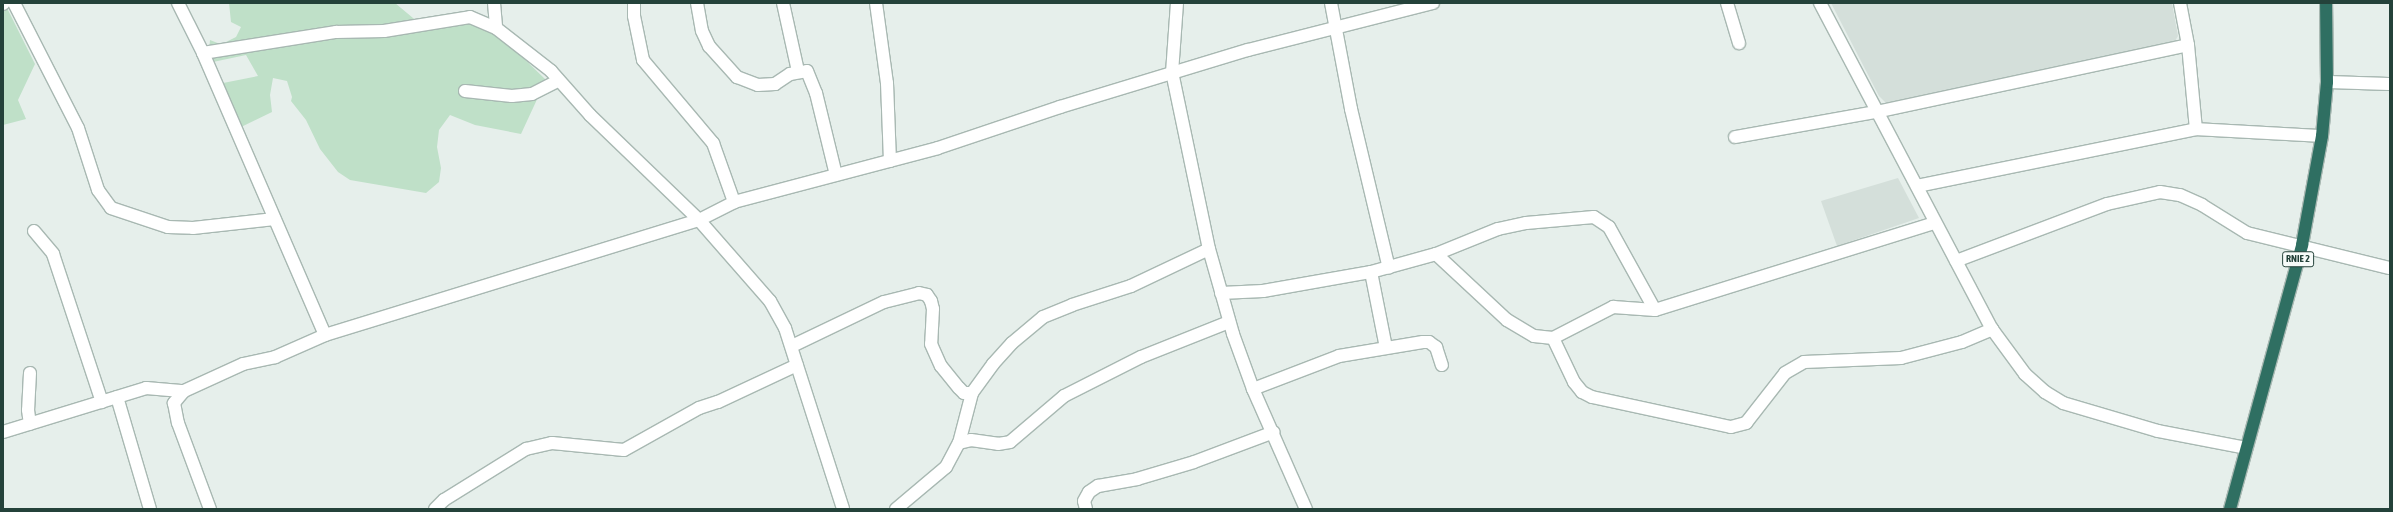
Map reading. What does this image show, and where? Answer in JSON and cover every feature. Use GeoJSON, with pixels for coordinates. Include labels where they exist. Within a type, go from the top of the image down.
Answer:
{"type":"FeatureCollection","features":[{"type":"Feature","properties":{"kind":"highway","name":"RNIE 2"},"geometry":{"type":"LineString","coordinates":[[2230,509],[2302,245],[2322,136],[2326,82],[2326,3]]}},
{"type":"Feature","properties":{"kind":"street"},"geometry":{"type":"LineString","coordinates":[[14,3],[78,128],[98,190],[111,208],[168,227],[193,228],[275,219]]}},
{"type":"Feature","properties":{"kind":"street"},"geometry":{"type":"LineString","coordinates":[[178,3],[203,53],[325,335]]}},
{"type":"Feature","properties":{"kind":"street"},"geometry":{"type":"LineString","coordinates":[[494,3],[496,28]]}},
{"type":"Feature","properties":{"kind":"street"},"geometry":{"type":"LineString","coordinates":[[634,3],[634,16],[643,60],[713,143],[734,202]]}},
{"type":"Feature","properties":{"kind":"street"},"geometry":{"type":"LineString","coordinates":[[697,3],[702,31],[709,46],[737,77],[758,85],[775,84],[798,71],[807,71],[816,94],[836,175]]}},
{"type":"Feature","properties":{"kind":"street"},"geometry":{"type":"LineString","coordinates":[[783,3],[798,71]]}},
{"type":"Feature","properties":{"kind":"street"},"geometry":{"type":"LineString","coordinates":[[876,3],[887,83],[890,161]]}},
{"type":"Feature","properties":{"kind":"street"},"geometry":{"type":"LineString","coordinates":[[1177,3],[1172,72],[1209,249],[1229,322],[1253,390],[1274,432],[1304,508]]}},
{"type":"Feature","properties":{"kind":"street"},"geometry":{"type":"LineString","coordinates":[[1331,3],[1345,82],[1389,268]]}},
{"type":"Feature","properties":{"kind":"street"},"geometry":{"type":"LineString","coordinates":[[210,509],[178,423],[174,403],[184,391],[243,364],[275,357],[325,335],[699,220],[734,202],[938,148],[1172,72],[1248,50],[1433,3]]}},
{"type":"Feature","properties":{"kind":"street"},"geometry":{"type":"LineString","coordinates":[[1727,3],[1739,43]]}},
{"type":"Feature","properties":{"kind":"street"},"geometry":{"type":"LineString","coordinates":[[1820,3],[1876,112],[1917,186],[1992,329],[2025,374],[2045,392],[2063,402],[2158,431],[2246,448]]}},
{"type":"Feature","properties":{"kind":"street"},"geometry":{"type":"LineString","coordinates":[[2180,3],[2188,45],[2196,128]]}},
{"type":"Feature","properties":{"kind":"street"},"geometry":{"type":"LineString","coordinates":[[203,53],[336,32],[384,31],[470,17],[496,28],[551,71],[618,143],[699,220],[770,301],[785,328],[792,346],[843,509]]}},
{"type":"Feature","properties":{"kind":"street"},"geometry":{"type":"LineString","coordinates":[[1735,137],[1876,112],[2188,45]]}},
{"type":"Feature","properties":{"kind":"street"},"geometry":{"type":"LineString","coordinates":[[465,91],[512,96],[532,94],[559,80]]}},
{"type":"Feature","properties":{"kind":"street"},"geometry":{"type":"LineString","coordinates":[[2326,82],[2390,84]]}},
{"type":"Feature","properties":{"kind":"street"},"geometry":{"type":"LineString","coordinates":[[1917,186],[2196,128],[2322,136]]}},
{"type":"Feature","properties":{"kind":"street"},"geometry":{"type":"LineString","coordinates":[[1956,261],[2107,204],[2160,192],[2180,195],[2202,205],[2247,233],[2302,245],[2390,268]]}},
{"type":"Feature","properties":{"kind":"street"},"geometry":{"type":"LineString","coordinates":[[1221,293],[1263,291],[1371,272],[1436,254],[1498,229],[1526,222],[1594,217],[1609,227],[1655,310]]}},
{"type":"Feature","properties":{"kind":"street"},"geometry":{"type":"LineString","coordinates":[[1436,254],[1507,320],[1534,336],[1553,338],[1613,307],[1655,310],[1936,223]]}},
{"type":"Feature","properties":{"kind":"street"},"geometry":{"type":"LineString","coordinates":[[34,231],[52,254],[102,402]]}},
{"type":"Feature","properties":{"kind":"street"},"geometry":{"type":"LineString","coordinates":[[896,509],[946,467],[959,443],[972,393],[985,373],[1012,343],[1043,317],[1072,305],[1131,286],[1209,249]]}},
{"type":"Feature","properties":{"kind":"street"},"geometry":{"type":"LineString","coordinates":[[1371,272],[1386,348]]}},
{"type":"Feature","properties":{"kind":"street"},"geometry":{"type":"LineString","coordinates":[[792,346],[884,302],[919,293],[927,295],[931,301],[933,309],[931,344],[941,366],[964,393],[972,393]]}},
{"type":"Feature","properties":{"kind":"street"},"geometry":{"type":"LineString","coordinates":[[959,443],[971,440],[998,444],[1010,442],[1064,396],[1140,356],[1229,322]]}},
{"type":"Feature","properties":{"kind":"street"},"geometry":{"type":"LineString","coordinates":[[1553,338],[1574,382],[1582,392],[1592,397],[1731,427],[1746,423],[1785,373],[1804,362],[1901,358],[1962,342],[1992,329]]}},
{"type":"Feature","properties":{"kind":"street"},"geometry":{"type":"LineString","coordinates":[[1253,390],[1339,356],[1429,342],[1436,347],[1442,365]]}},
{"type":"Feature","properties":{"kind":"street"},"geometry":{"type":"LineString","coordinates":[[435,509],[444,500],[526,449],[552,443],[624,450],[699,408],[718,402],[797,365]]}},
{"type":"Feature","properties":{"kind":"street"},"geometry":{"type":"LineString","coordinates":[[30,373],[28,410],[30,424]]}},
{"type":"Feature","properties":{"kind":"street"},"geometry":{"type":"LineString","coordinates":[[3,432],[146,388],[184,391]]}},
{"type":"Feature","properties":{"kind":"street"},"geometry":{"type":"LineString","coordinates":[[116,397],[150,509]]}},
{"type":"Feature","properties":{"kind":"street"},"geometry":{"type":"LineString","coordinates":[[1086,509],[1084,501],[1087,496],[1098,486],[1137,479],[1194,462],[1274,432]]}},
{"type":"Feature","properties":{"kind":"shaded area"},"geometry":{"type":"Polygon","coordinates":[[[1831,3],[2172,3],[2178,36],[2175,41],[1886,103],[1879,96],[1831,3]]]}},
{"type":"Feature","properties":{"kind":"shaded area"},"geometry":{"type":"Polygon","coordinates":[[[1898,178],[1919,218],[1837,246],[1821,201],[1898,178]]]}},
{"type":"Feature","properties":{"kind":"green space"},"geometry":{"type":"Polygon","coordinates":[[[229,3],[395,3],[425,28],[464,21],[485,27],[510,45],[546,80],[521,134],[475,125],[450,115],[439,130],[437,147],[441,168],[439,182],[426,193],[350,180],[338,172],[320,149],[306,120],[291,101],[292,97],[287,81],[273,78],[270,95],[272,112],[237,129],[218,84],[258,76],[246,55],[213,62],[209,51],[210,40],[220,44],[226,42],[236,37],[241,27],[231,22],[229,3]]]}},
{"type":"Feature","properties":{"kind":"green space"},"geometry":{"type":"Polygon","coordinates":[[[6,6],[35,64],[18,100],[26,119],[3,125],[3,8],[6,6]]]}}]}
